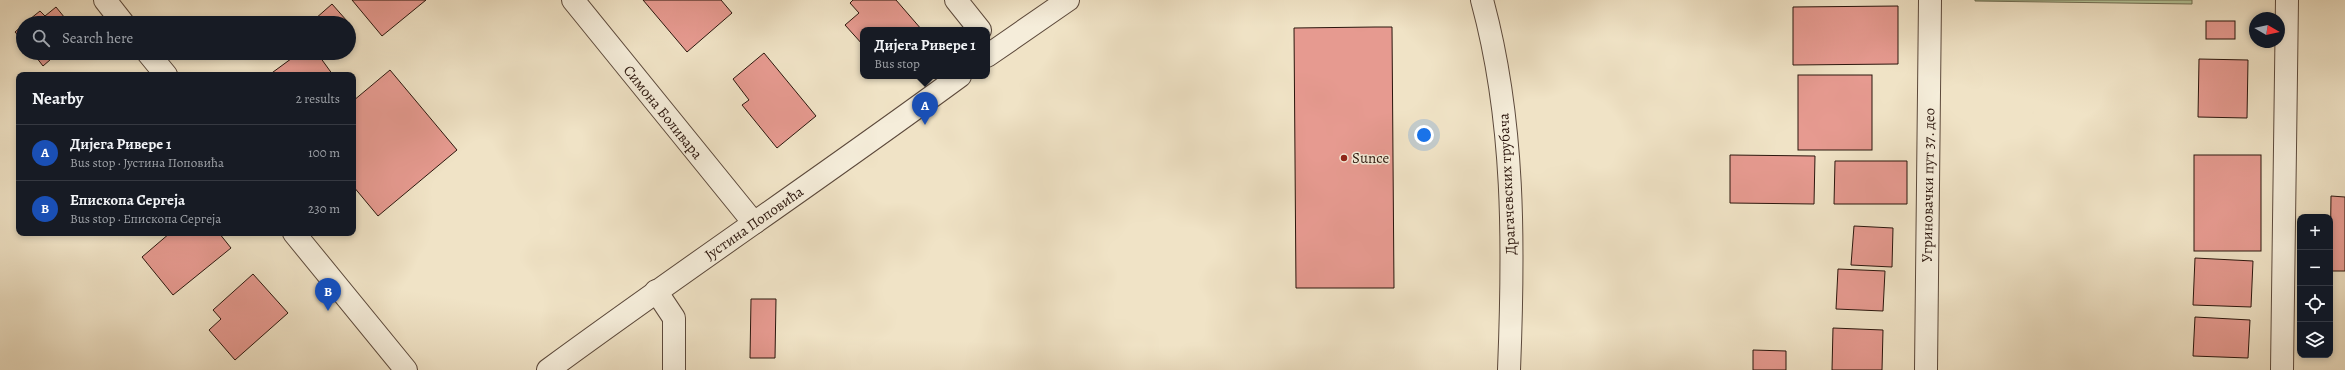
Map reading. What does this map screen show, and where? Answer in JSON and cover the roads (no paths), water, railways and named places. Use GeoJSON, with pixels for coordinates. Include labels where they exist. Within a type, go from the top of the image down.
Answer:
{"type":"FeatureCollection","features":[{"type":"Feature","properties":{"kind":"street"},"geometry":{"type":"LineString","coordinates":[[105,0],[118,16]]}},
{"type":"Feature","properties":{"kind":"street","name":"Симона Боливара"},"geometry":{"type":"LineString","coordinates":[[573,0],[754,224]]}},
{"type":"Feature","properties":{"kind":"street"},"geometry":{"type":"LineString","coordinates":[[956,0],[978,27]]}},
{"type":"Feature","properties":{"kind":"street"},"geometry":{"type":"LineString","coordinates":[[990,48],[1068,0]]}},
{"type":"Feature","properties":{"kind":"street","name":"Драгачевских трубача"},"geometry":{"type":"LineString","coordinates":[[1482,0],[1498,67],[1508,138],[1511,217],[1510,370]]}},
{"type":"Feature","properties":{"kind":"street","name":"Угриновачки пут 37. део"},"geometry":{"type":"LineString","coordinates":[[1926,370],[1930,0]]}},
{"type":"Feature","properties":{"kind":"street"},"geometry":{"type":"LineString","coordinates":[[2282,370],[2287,0]]}},
{"type":"Feature","properties":{"kind":"street"},"geometry":{"type":"LineString","coordinates":[[154,60],[164,72]]}},
{"type":"Feature","properties":{"kind":"street","name":"Јустина Поповића"},"geometry":{"type":"LineString","coordinates":[[548,370],[656,290],[754,224],[956,79]]}},
{"type":"Feature","properties":{"kind":"street"},"geometry":{"type":"LineString","coordinates":[[296,236],[406,370]]}},
{"type":"Feature","properties":{"kind":"street"},"geometry":{"type":"LineString","coordinates":[[656,290],[674,318],[674,370]]}},
{"type":"Feature","properties":{"kind":"place","name":"Дијега Ривере 1"},"geometry":{"type":"Point","coordinates":[925,125]}},
{"type":"Feature","properties":{"kind":"place","name":"Sunce"},"geometry":{"type":"Point","coordinates":[1344,158]}},
{"type":"Feature","properties":{"kind":"place","name":"Епископа Сергеја"},"geometry":{"type":"Point","coordinates":[328,311]}}]}
